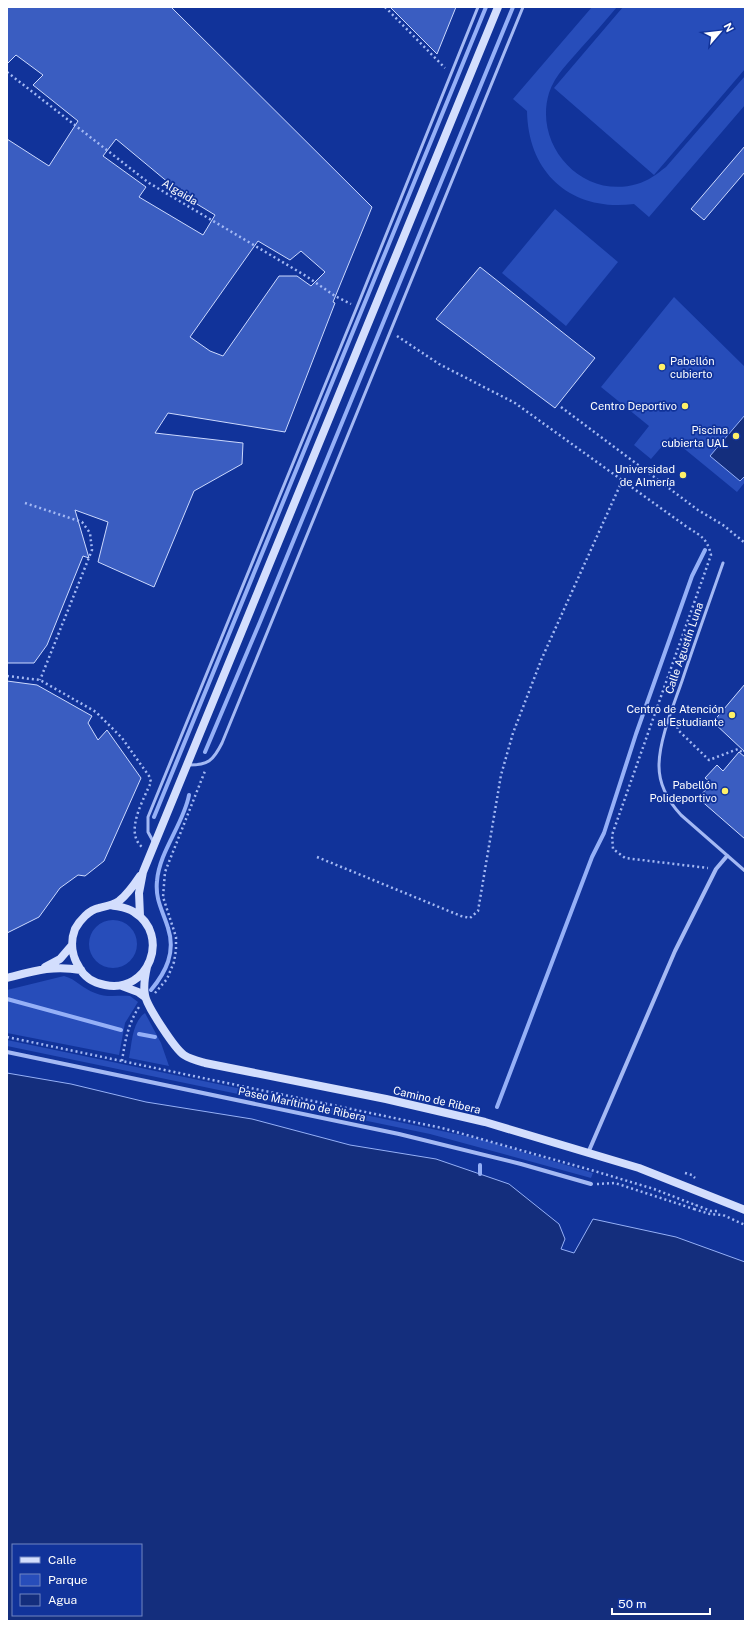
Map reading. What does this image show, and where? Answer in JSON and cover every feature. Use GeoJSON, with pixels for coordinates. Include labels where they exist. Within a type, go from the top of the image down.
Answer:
{"type":"FeatureCollection","features":[{"type":"Feature","properties":{"kind":"main road"},"geometry":{"type":"LineString","coordinates":[[140,916],[139,893],[143,872],[150,853],[498,7]]}},
{"type":"Feature","properties":{"kind":"main road"},"geometry":{"type":"LineString","coordinates":[[143,872],[125,896],[111,905],[92,910],[85,916],[76,928],[73,935],[72,945],[73,954],[81,970],[88,978],[99,984],[122,986],[138,992],[146,999]]}},
{"type":"Feature","properties":{"kind":"main road"},"geometry":{"type":"LineString","coordinates":[[111,905],[125,908],[140,916],[152,935],[153,948],[147,967],[137,979],[122,986]]}},
{"type":"Feature","properties":{"kind":"main road"},"geometry":{"type":"LineString","coordinates":[[7,978],[42,968],[60,959],[72,945]]}},
{"type":"Feature","properties":{"kind":"main road","name":"Camino de Ribera"},"geometry":{"type":"LineString","coordinates":[[147,967],[145,977],[146,999],[168,1038],[184,1055],[194,1060],[386,1099],[485,1122],[639,1168],[745,1210]]}},
{"type":"Feature","properties":{"kind":"main road"},"geometry":{"type":"LineString","coordinates":[[42,968],[81,970]]}},
{"type":"Feature","properties":{"kind":"street"},"geometry":{"type":"LineString","coordinates":[[588,1153],[675,950],[716,869],[727,856]]}},
{"type":"Feature","properties":{"kind":"street","name":"Paseo Marítimo de Ribera"},"geometry":{"type":"LineString","coordinates":[[7,1052],[399,1134],[521,1164],[591,1184]]}},
{"type":"Feature","properties":{"kind":"lane"},"geometry":{"type":"LineString","coordinates":[[154,844],[148,832],[148,817],[478,7]]}},
{"type":"Feature","properties":{"kind":"lane"},"geometry":{"type":"LineString","coordinates":[[187,765],[204,765],[216,754],[222,743],[523,7]]}},
{"type":"Feature","properties":{"kind":"lane","name":"Calle Agustín Luna"},"geometry":{"type":"LineString","coordinates":[[723,563],[674,703],[661,751],[659,766],[661,781],[672,805],[681,815],[745,871]]}},
{"type":"Feature","properties":{"kind":"path"},"geometry":{"type":"LineString","coordinates":[[385,7],[451,73]]}},
{"type":"Feature","properties":{"kind":"path","name":"Algaida"},"geometry":{"type":"LineString","coordinates":[[7,72],[149,182],[306,276],[335,296],[357,307]]}},
{"type":"Feature","properties":{"kind":"path"},"geometry":{"type":"LineString","coordinates":[[390,332],[439,364],[515,403],[622,481],[704,538],[709,544],[711,555],[612,835],[613,849],[625,858],[716,869]]}},
{"type":"Feature","properties":{"kind":"path"},"geometry":{"type":"LineString","coordinates":[[561,407],[698,510],[723,525],[745,543]]}},
{"type":"Feature","properties":{"kind":"path"},"geometry":{"type":"LineString","coordinates":[[317,857],[461,916],[470,918],[478,912],[500,775],[513,733],[542,658],[622,481]]}},
{"type":"Feature","properties":{"kind":"path"},"geometry":{"type":"LineString","coordinates":[[25,503],[82,522],[90,533],[92,550],[40,680]]}},
{"type":"Feature","properties":{"kind":"path"},"geometry":{"type":"LineString","coordinates":[[7,676],[40,680],[96,712],[122,738],[149,776],[151,782],[134,823],[134,831],[140,845],[150,853]]}},
{"type":"Feature","properties":{"kind":"path"},"geometry":{"type":"LineString","coordinates":[[674,703],[678,730],[709,760],[738,749],[743,753],[745,751]]}},
{"type":"Feature","properties":{"kind":"path"},"geometry":{"type":"LineString","coordinates":[[122,1061],[127,1030],[132,1018],[146,999]]}},
{"type":"Feature","properties":{"kind":"path"},"geometry":{"type":"LineString","coordinates":[[7,1037],[442,1128],[654,1189],[710,1214],[723,1215],[745,1224]]}},
{"type":"Feature","properties":{"kind":"path"},"geometry":{"type":"LineString","coordinates":[[591,1184],[615,1183],[695,1207],[711,1211],[724,1212]]}},
{"type":"Feature","properties":{"kind":"path"},"geometry":{"type":"LineString","coordinates":[[695,1207],[700,1192]]}},
{"type":"Feature","properties":{"kind":"green space"},"geometry":{"type":"Polygon","coordinates":[[[592,7],[617,7],[567,64],[555,80],[549,93],[546,113],[548,132],[556,149],[567,164],[581,176],[598,184],[617,187],[641,183],[666,167],[745,76],[745,105],[649,217],[634,204],[612,205],[591,202],[573,195],[558,184],[545,170],[535,153],[529,133],[527,111],[513,99],[592,7]]]}},
{"type":"Feature","properties":{"kind":"green space"},"geometry":{"type":"Polygon","coordinates":[[[623,7],[745,7],[745,69],[654,175],[554,88],[623,7]]]}},
{"type":"Feature","properties":{"kind":"green space"},"geometry":{"type":"Polygon","coordinates":[[[555,209],[618,262],[566,326],[502,273],[555,209]]]}},
{"type":"Feature","properties":{"kind":"green space","name":"Centro Deportivo"},"geometry":{"type":"Polygon","coordinates":[[[674,297],[745,367],[745,482],[737,492],[670,437],[651,459],[634,445],[649,426],[601,387],[674,297]]]}},
{"type":"Feature","properties":{"kind":"green space"},"geometry":{"type":"Polygon","coordinates":[[[113,920],[122,922],[130,927],[135,935],[137,944],[135,953],[130,961],[122,966],[113,968],[104,966],[96,961],[91,953],[89,944],[91,935],[96,927],[104,922],[113,920]]]}},
{"type":"Feature","properties":{"kind":"green space"},"geometry":{"type":"Polygon","coordinates":[[[64,976],[99,995],[130,996],[138,1002],[125,1023],[119,1055],[7,1033],[7,990],[64,976]]]}},
{"type":"Feature","properties":{"kind":"green space"},"geometry":{"type":"Polygon","coordinates":[[[145,1013],[161,1043],[169,1066],[129,1058],[135,1027],[137,1022],[145,1013]]]}},
{"type":"Feature","properties":{"kind":"green space"},"geometry":{"type":"Polygon","coordinates":[[[7,1040],[480,1139],[593,1173],[591,1178],[430,1134],[7,1046],[7,1040]]]}},
{"type":"Feature","properties":{"kind":"water","name":"Piscina cubierta UAL"},"geometry":{"type":"Polygon","coordinates":[[[745,415],[745,476],[740,481],[710,456],[745,415]]]}},
{"type":"Feature","properties":{"kind":"water"},"geometry":{"type":"Polygon","coordinates":[[[7,1073],[71,1084],[146,1102],[252,1119],[350,1145],[436,1159],[509,1184],[559,1224],[565,1239],[561,1249],[574,1253],[593,1219],[676,1237],[745,1262],[745,1621],[7,1621],[7,1073]]]}},
{"type":"Feature","properties":{"kind":"building"},"geometry":{"type":"Polygon","coordinates":[[[7,7],[171,7],[372,207],[333,302],[335,303],[285,432],[168,413],[155,433],[243,443],[242,464],[194,491],[154,587],[98,562],[108,522],[75,510],[89,558],[83,556],[47,645],[34,663],[7,663],[7,139],[49,166],[78,121],[33,85],[43,75],[16,55],[7,64],[7,7]],[[116,139],[103,156],[146,187],[139,197],[203,235],[215,215],[187,198],[116,139]],[[258,241],[190,337],[210,351],[223,356],[279,276],[297,276],[311,286],[325,272],[301,251],[290,260],[258,241]]]}},
{"type":"Feature","properties":{"kind":"building"},"geometry":{"type":"Polygon","coordinates":[[[390,7],[456,7],[437,54],[390,7]]]}},
{"type":"Feature","properties":{"kind":"building"},"geometry":{"type":"Polygon","coordinates":[[[745,146],[745,172],[704,220],[691,209],[745,146]]]}},
{"type":"Feature","properties":{"kind":"building"},"geometry":{"type":"Polygon","coordinates":[[[480,267],[595,358],[555,408],[436,319],[480,267]]]}},
{"type":"Feature","properties":{"kind":"building"},"geometry":{"type":"Polygon","coordinates":[[[7,681],[37,685],[92,716],[88,723],[98,740],[107,730],[141,778],[104,861],[85,876],[78,875],[60,888],[39,917],[7,933],[7,681]]]}},
{"type":"Feature","properties":{"kind":"building","name":"Centro de Atención al Estudiante"},"geometry":{"type":"Polygon","coordinates":[[[745,684],[745,752],[713,722],[745,684]]]}},
{"type":"Feature","properties":{"kind":"building","name":"Pabellón Polideportivo"},"geometry":{"type":"Polygon","coordinates":[[[739,752],[745,757],[745,839],[698,798],[712,783],[705,778],[717,765],[723,771],[739,752]]]}},
{"type":"Feature","properties":{"kind":"waterway"},"geometry":{"type":"LineString","coordinates":[[154,817],[486,7]]}},
{"type":"Feature","properties":{"kind":"waterway"},"geometry":{"type":"LineString","coordinates":[[205,752],[513,7]]}},
{"type":"Feature","properties":{"kind":"waterway"},"geometry":{"type":"LineString","coordinates":[[497,1107],[592,857],[604,833],[636,734],[692,576],[705,550]]}},
{"type":"Feature","properties":{"kind":"waterway"},"geometry":{"type":"LineString","coordinates":[[151,990],[165,969],[171,945],[168,928],[157,894],[159,870],[162,859],[182,816],[189,795]]}},
{"type":"Feature","properties":{"kind":"waterway"},"geometry":{"type":"LineString","coordinates":[[7,999],[121,1030]]}},
{"type":"Feature","properties":{"kind":"waterway"},"geometry":{"type":"LineString","coordinates":[[139,1034],[155,1037]]}},
{"type":"Feature","properties":{"kind":"waterway"},"geometry":{"type":"LineString","coordinates":[[480,1165],[480,1174]]}},
{"type":"Feature","properties":{"kind":"place","name":"Pabellón cubierto"},"geometry":{"type":"Point","coordinates":[662,367]}},
{"type":"Feature","properties":{"kind":"place","name":"Centro Deportivo"},"geometry":{"type":"Point","coordinates":[685,406]}},
{"type":"Feature","properties":{"kind":"place","name":"Piscina cubierta UAL"},"geometry":{"type":"Point","coordinates":[736,436]}},
{"type":"Feature","properties":{"kind":"place","name":"Universidad de Almería"},"geometry":{"type":"Point","coordinates":[683,475]}},
{"type":"Feature","properties":{"kind":"place","name":"Centro de Atención al Estudiante"},"geometry":{"type":"Point","coordinates":[732,715]}},
{"type":"Feature","properties":{"kind":"place","name":"Pabellón Polideportivo"},"geometry":{"type":"Point","coordinates":[725,791]}}]}
